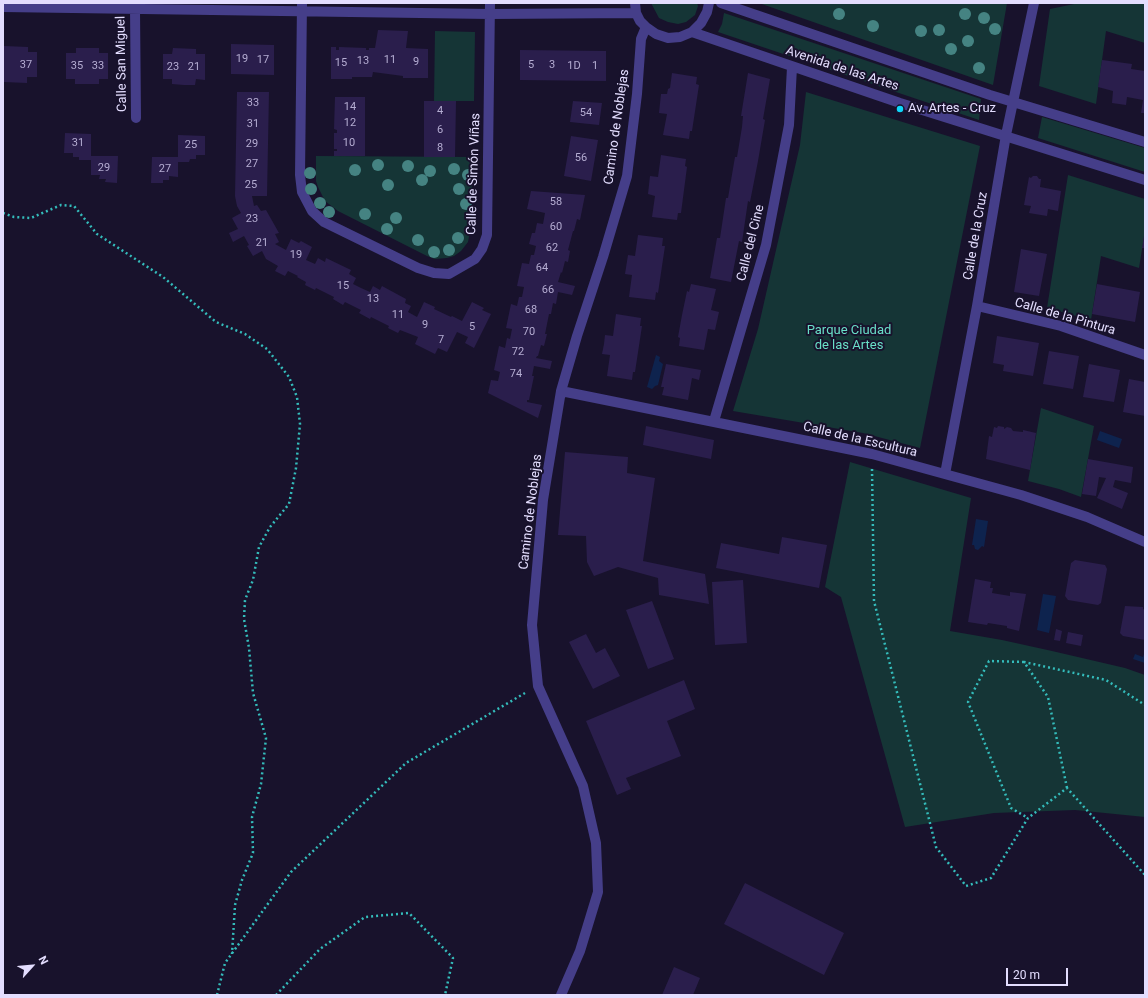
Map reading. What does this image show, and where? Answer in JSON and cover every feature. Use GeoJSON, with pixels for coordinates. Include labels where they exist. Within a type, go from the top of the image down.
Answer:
{"type":"FeatureCollection","features":[{"type":"Feature","properties":{"kind":"street","name":"Calle de Simón Viñas"},"geometry":{"type":"LineString","coordinates":[[302,7],[300,175],[302,192],[312,211],[324,222],[418,268],[434,274],[449,274],[475,259],[482,249],[487,235],[490,3]]}},
{"type":"Feature","properties":{"kind":"street"},"geometry":{"type":"LineString","coordinates":[[635,8],[640,20],[646,27],[656,34],[668,38],[680,37],[692,32],[701,23],[707,12],[709,3]]}},
{"type":"Feature","properties":{"kind":"street","name":"Avenida de las Artes"},"geometry":{"type":"LineString","coordinates":[[721,3],[790,28],[1013,102],[1145,142]]}},
{"type":"Feature","properties":{"kind":"street","name":"Calle de la Cruz"},"geometry":{"type":"LineString","coordinates":[[945,474],[977,306],[1006,135],[1034,3]]}},
{"type":"Feature","properties":{"kind":"street","name":"Calle San Miguel"},"geometry":{"type":"LineString","coordinates":[[3,7],[135,9],[181,6],[302,7],[490,14],[635,8]]}},
{"type":"Feature","properties":{"kind":"street","name":"Calle San Miguel"},"geometry":{"type":"LineString","coordinates":[[135,9],[136,118]]}},
{"type":"Feature","properties":{"kind":"street","name":"Camino de Noblejas"},"geometry":{"type":"LineString","coordinates":[[561,995],[580,951],[598,892],[596,843],[583,786],[538,686],[532,625],[543,500],[561,391],[627,176],[637,94],[641,39],[646,27]]}},
{"type":"Feature","properties":{"kind":"street","name":"Avenida de las Artes"},"geometry":{"type":"LineString","coordinates":[[692,32],[900,103],[1006,135],[1145,180]]}},
{"type":"Feature","properties":{"kind":"street","name":"Calle del Cine"},"geometry":{"type":"LineString","coordinates":[[714,421],[766,245],[789,125],[792,67]]}},
{"type":"Feature","properties":{"kind":"street","name":"Calle de la Pintura"},"geometry":{"type":"LineString","coordinates":[[977,306],[1061,326],[1145,355]]}},
{"type":"Feature","properties":{"kind":"street","name":"Calle de la Escultura"},"geometry":{"type":"LineString","coordinates":[[561,391],[872,454],[1021,495],[1087,516],[1145,542]]}},
{"type":"Feature","properties":{"kind":"path"},"geometry":{"type":"LineString","coordinates":[[3,213],[14,217],[32,218],[61,205],[74,206],[97,234],[163,277],[216,322],[245,334],[267,349],[289,377],[296,397],[300,424],[296,468],[289,504],[270,528],[259,547],[253,580],[245,600],[244,619],[249,648],[253,693],[266,738],[261,784],[252,817],[253,853],[242,880],[235,905],[232,954]]}},
{"type":"Feature","properties":{"kind":"path"},"geometry":{"type":"LineString","coordinates":[[872,454],[874,601],[936,848],[966,886],[991,878],[1028,818],[1068,788]]}},
{"type":"Feature","properties":{"kind":"path"},"geometry":{"type":"LineString","coordinates":[[1028,818],[1011,808],[968,702],[988,660],[1024,662],[1106,680],[1145,705]]}},
{"type":"Feature","properties":{"kind":"path"},"geometry":{"type":"LineString","coordinates":[[1024,662],[1048,697],[1068,788],[1145,875]]}},
{"type":"Feature","properties":{"kind":"path"},"geometry":{"type":"LineString","coordinates":[[217,995],[225,963],[291,872],[406,763],[538,686]]}},
{"type":"Feature","properties":{"kind":"path"},"geometry":{"type":"LineString","coordinates":[[276,995],[320,950],[365,917],[410,913],[453,958],[445,995]]}},
{"type":"Feature","properties":{"kind":"green space"},"geometry":{"type":"Polygon","coordinates":[[[651,3],[697,3],[698,6],[695,15],[686,22],[678,24],[659,18],[651,3]]]}},
{"type":"Feature","properties":{"kind":"green space"},"geometry":{"type":"Polygon","coordinates":[[[759,3],[1007,3],[993,85],[759,3]]]}},
{"type":"Feature","properties":{"kind":"green space"},"geometry":{"type":"Polygon","coordinates":[[[1079,3],[1145,3],[1145,43],[1106,31],[1096,104],[1039,86],[1050,9],[1079,3]]]}},
{"type":"Feature","properties":{"kind":"green space"},"geometry":{"type":"Polygon","coordinates":[[[724,13],[981,99],[979,120],[718,32],[722,24],[724,13]]]}},
{"type":"Feature","properties":{"kind":"green space"},"geometry":{"type":"Polygon","coordinates":[[[435,31],[475,32],[474,101],[434,101],[435,31]]]}},
{"type":"Feature","properties":{"kind":"green space","name":"Parque Ciudad de las Artes"},"geometry":{"type":"Polygon","coordinates":[[[806,92],[980,146],[920,448],[863,433],[733,411],[758,329],[800,145],[806,92]]]}},
{"type":"Feature","properties":{"kind":"green space"},"geometry":{"type":"Polygon","coordinates":[[[1042,117],[1145,148],[1145,172],[1038,138],[1042,117]]]}},
{"type":"Feature","properties":{"kind":"green space"},"geometry":{"type":"Polygon","coordinates":[[[316,156],[473,157],[471,225],[468,242],[461,251],[454,256],[435,259],[338,211],[325,201],[318,187],[316,181],[316,156]]]}},
{"type":"Feature","properties":{"kind":"green space"},"geometry":{"type":"Polygon","coordinates":[[[1068,175],[1145,199],[1145,231],[1139,268],[1101,256],[1091,320],[1047,308],[1068,175]]]}},
{"type":"Feature","properties":{"kind":"green space"},"geometry":{"type":"Polygon","coordinates":[[[1041,408],[1094,426],[1081,497],[1059,489],[1028,481],[1041,408]]]}},
{"type":"Feature","properties":{"kind":"green space"},"geometry":{"type":"Polygon","coordinates":[[[850,462],[971,498],[950,631],[1052,651],[1125,668],[1145,675],[1145,817],[1075,810],[994,813],[905,827],[841,597],[825,587],[850,462]]]}},
{"type":"Feature","properties":{"kind":"water"},"geometry":{"type":"Polygon","coordinates":[[[656,355],[660,357],[659,361],[663,364],[658,385],[652,389],[647,387],[656,355]]]}},
{"type":"Feature","properties":{"kind":"water"},"geometry":{"type":"Polygon","coordinates":[[[1100,431],[1122,439],[1119,448],[1097,440],[1100,431]]]}},
{"type":"Feature","properties":{"kind":"water"},"geometry":{"type":"Polygon","coordinates":[[[976,519],[988,521],[984,547],[982,546],[978,550],[975,549],[974,545],[972,545],[976,519]]]}},
{"type":"Feature","properties":{"kind":"water"},"geometry":{"type":"Polygon","coordinates":[[[1043,594],[1056,596],[1049,633],[1037,630],[1043,594]]]}},
{"type":"Feature","properties":{"kind":"water"},"geometry":{"type":"Polygon","coordinates":[[[1145,651],[1145,663],[1133,659],[1135,654],[1143,657],[1145,651]]]}},
{"type":"Feature","properties":{"kind":"building"},"geometry":{"type":"Polygon","coordinates":[[[378,30],[408,31],[406,48],[428,49],[428,78],[403,78],[403,76],[373,72],[372,77],[331,79],[331,47],[336,47],[336,50],[339,50],[339,47],[366,48],[366,50],[369,50],[369,48],[375,48],[378,30]]]}},
{"type":"Feature","properties":{"kind":"building"},"geometry":{"type":"Polygon","coordinates":[[[231,44],[274,45],[274,75],[231,74],[231,44]]]}},
{"type":"Feature","properties":{"kind":"building"},"geometry":{"type":"Polygon","coordinates":[[[4,46],[28,47],[28,52],[37,52],[37,77],[27,77],[27,83],[4,82],[4,46]]]}},
{"type":"Feature","properties":{"kind":"building"},"geometry":{"type":"Polygon","coordinates":[[[76,48],[99,48],[99,53],[108,53],[108,79],[99,79],[99,84],[75,84],[75,79],[66,79],[66,53],[76,53],[76,48]]]}},
{"type":"Feature","properties":{"kind":"building"},"geometry":{"type":"Polygon","coordinates":[[[173,48],[196,49],[196,54],[205,54],[205,80],[196,79],[195,85],[184,85],[172,84],[172,79],[163,79],[163,54],[172,54],[173,48]]]}},
{"type":"Feature","properties":{"kind":"building"},"geometry":{"type":"Polygon","coordinates":[[[520,50],[606,51],[606,81],[520,80],[520,50]]]}},
{"type":"Feature","properties":{"kind":"building"},"geometry":{"type":"Polygon","coordinates":[[[1102,60],[1132,64],[1131,69],[1145,71],[1145,113],[1141,113],[1143,100],[1127,97],[1126,105],[1112,103],[1113,91],[1098,87],[1102,60]]]}},
{"type":"Feature","properties":{"kind":"building"},"geometry":{"type":"Polygon","coordinates":[[[672,73],[697,77],[696,84],[699,85],[692,131],[690,131],[689,139],[663,135],[667,114],[659,113],[661,94],[667,94],[668,89],[670,88],[672,73]]]}},
{"type":"Feature","properties":{"kind":"building"},"geometry":{"type":"Polygon","coordinates":[[[748,73],[770,79],[758,161],[750,202],[748,201],[742,242],[739,241],[731,282],[710,278],[717,238],[720,238],[726,198],[728,198],[735,157],[737,157],[742,127],[743,116],[741,116],[748,73]]]}},
{"type":"Feature","properties":{"kind":"building"},"geometry":{"type":"Polygon","coordinates":[[[237,92],[269,92],[267,196],[252,196],[254,206],[257,205],[261,211],[266,210],[279,233],[275,234],[279,242],[275,244],[286,250],[291,239],[299,243],[301,241],[312,247],[306,260],[315,264],[318,258],[325,262],[326,258],[351,270],[349,274],[356,278],[353,284],[370,292],[373,286],[380,290],[382,286],[406,299],[405,303],[411,306],[408,312],[417,317],[424,302],[435,307],[434,309],[462,321],[472,302],[484,308],[482,310],[491,314],[474,348],[465,343],[468,337],[457,332],[447,352],[438,348],[435,354],[415,344],[418,337],[400,330],[398,333],[388,328],[389,326],[371,317],[370,319],[359,313],[361,310],[345,302],[343,305],[333,299],[334,297],[316,288],[315,290],[305,285],[306,282],[288,271],[285,276],[275,271],[278,266],[266,259],[262,251],[253,256],[247,246],[249,245],[244,236],[233,242],[229,233],[238,229],[232,218],[241,213],[237,206],[235,196],[237,92]]]}},
{"type":"Feature","properties":{"kind":"building"},"geometry":{"type":"Polygon","coordinates":[[[335,97],[365,97],[365,156],[334,156],[334,151],[337,151],[337,149],[334,149],[334,133],[337,133],[337,130],[334,129],[335,97]]]}},
{"type":"Feature","properties":{"kind":"building"},"geometry":{"type":"Polygon","coordinates":[[[424,101],[456,101],[455,157],[424,157],[424,101]]]}},
{"type":"Feature","properties":{"kind":"building"},"geometry":{"type":"Polygon","coordinates":[[[573,101],[602,103],[599,125],[570,122],[573,101]]]}},
{"type":"Feature","properties":{"kind":"building"},"geometry":{"type":"Polygon","coordinates":[[[65,133],[91,134],[91,156],[118,156],[117,183],[105,182],[106,179],[99,179],[100,175],[91,175],[91,160],[79,160],[79,157],[73,157],[73,153],[64,153],[65,133]]]}},
{"type":"Feature","properties":{"kind":"building"},"geometry":{"type":"Polygon","coordinates":[[[178,135],[205,136],[205,155],[196,155],[196,159],[190,159],[189,162],[178,162],[178,177],[169,176],[169,180],[163,180],[163,183],[151,183],[152,157],[178,157],[178,135]]]}},
{"type":"Feature","properties":{"kind":"building"},"geometry":{"type":"Polygon","coordinates":[[[571,136],[598,140],[591,181],[564,176],[571,136]]]}},
{"type":"Feature","properties":{"kind":"building"},"geometry":{"type":"Polygon","coordinates":[[[661,155],[686,159],[685,166],[687,167],[681,213],[678,213],[677,220],[652,217],[655,196],[648,194],[650,176],[658,177],[661,155]]]}},
{"type":"Feature","properties":{"kind":"building"},"geometry":{"type":"Polygon","coordinates":[[[1033,176],[1037,176],[1041,179],[1040,187],[1061,191],[1058,211],[1048,209],[1047,216],[1029,213],[1031,206],[1024,205],[1029,177],[1031,178],[1033,176]]]}},
{"type":"Feature","properties":{"kind":"building"},"geometry":{"type":"Polygon","coordinates":[[[531,191],[585,195],[580,220],[577,219],[568,250],[570,251],[568,262],[565,261],[558,282],[575,286],[572,295],[558,292],[556,304],[553,303],[551,314],[549,314],[544,346],[541,345],[536,358],[552,361],[550,369],[534,366],[532,376],[534,376],[529,400],[527,400],[527,402],[542,405],[538,418],[488,393],[491,380],[498,381],[500,372],[494,370],[499,346],[505,348],[507,338],[510,339],[512,329],[506,328],[511,304],[517,306],[519,297],[522,297],[524,287],[517,286],[522,263],[529,264],[531,255],[534,255],[536,246],[529,244],[532,233],[535,233],[537,223],[543,224],[545,213],[527,209],[531,191]]]}},
{"type":"Feature","properties":{"kind":"building"},"geometry":{"type":"Polygon","coordinates":[[[638,235],[663,238],[662,246],[665,246],[658,293],[656,292],[655,300],[629,297],[632,275],[625,274],[628,255],[635,256],[638,235]]]}},
{"type":"Feature","properties":{"kind":"building"},"geometry":{"type":"Polygon","coordinates":[[[1144,236],[1145,248],[1142,248],[1144,236]]]}},
{"type":"Feature","properties":{"kind":"building"},"geometry":{"type":"Polygon","coordinates":[[[1021,249],[1047,254],[1039,296],[1014,292],[1021,249]]]}},
{"type":"Feature","properties":{"kind":"building"},"geometry":{"type":"Polygon","coordinates":[[[691,284],[716,289],[711,310],[719,312],[715,330],[708,329],[704,350],[679,346],[680,338],[678,337],[682,315],[687,291],[689,292],[691,284]]]}},
{"type":"Feature","properties":{"kind":"building"},"geometry":{"type":"Polygon","coordinates":[[[1097,284],[1140,292],[1135,322],[1092,314],[1097,284]]]}},
{"type":"Feature","properties":{"kind":"building"},"geometry":{"type":"Polygon","coordinates":[[[616,314],[641,318],[640,326],[642,326],[635,372],[633,372],[632,380],[607,376],[610,355],[602,354],[605,335],[613,336],[616,314]]]}},
{"type":"Feature","properties":{"kind":"building"},"geometry":{"type":"Polygon","coordinates":[[[997,336],[1039,343],[1033,376],[1003,371],[1004,365],[993,363],[997,336]]]}},
{"type":"Feature","properties":{"kind":"building"},"geometry":{"type":"Polygon","coordinates":[[[1049,351],[1079,356],[1073,389],[1043,384],[1049,351]]]}},
{"type":"Feature","properties":{"kind":"building"},"geometry":{"type":"Polygon","coordinates":[[[666,364],[701,370],[699,380],[692,378],[688,400],[662,395],[664,387],[661,387],[666,364]]]}},
{"type":"Feature","properties":{"kind":"building"},"geometry":{"type":"Polygon","coordinates":[[[1089,364],[1120,370],[1114,402],[1083,397],[1089,364]]]}},
{"type":"Feature","properties":{"kind":"building"},"geometry":{"type":"Polygon","coordinates":[[[1129,379],[1145,382],[1145,416],[1123,412],[1129,379]]]}},
{"type":"Feature","properties":{"kind":"building"},"geometry":{"type":"Polygon","coordinates":[[[646,426],[714,440],[711,459],[643,445],[646,426]]]}},
{"type":"Feature","properties":{"kind":"building"},"geometry":{"type":"Polygon","coordinates":[[[998,426],[1004,427],[1004,429],[1007,427],[1011,428],[1013,431],[1023,432],[1023,430],[1036,433],[1030,470],[986,459],[989,436],[992,437],[994,427],[997,428],[998,426]]]}},
{"type":"Feature","properties":{"kind":"building"},"geometry":{"type":"Polygon","coordinates":[[[565,452],[628,457],[627,473],[655,478],[643,561],[705,574],[709,604],[659,595],[658,578],[618,567],[594,576],[587,562],[586,536],[558,535],[565,452]]]}},
{"type":"Feature","properties":{"kind":"building"},"geometry":{"type":"Polygon","coordinates":[[[1088,459],[1133,467],[1131,483],[1115,480],[1113,487],[1128,493],[1122,509],[1097,498],[1106,478],[1099,477],[1096,496],[1082,494],[1088,459]]]}},
{"type":"Feature","properties":{"kind":"building"},"geometry":{"type":"Polygon","coordinates":[[[782,537],[827,545],[819,588],[716,568],[721,543],[779,554],[782,537]]]}},
{"type":"Feature","properties":{"kind":"building"},"geometry":{"type":"Polygon","coordinates":[[[1075,560],[1105,565],[1107,569],[1101,603],[1098,605],[1068,600],[1065,596],[1071,563],[1075,560]]]}},
{"type":"Feature","properties":{"kind":"building"},"geometry":{"type":"Polygon","coordinates":[[[975,579],[991,582],[990,588],[993,588],[992,593],[1010,596],[1010,592],[1026,594],[1019,631],[1007,628],[1007,626],[968,622],[975,579]]]}},
{"type":"Feature","properties":{"kind":"building"},"geometry":{"type":"Polygon","coordinates":[[[743,580],[747,643],[715,645],[712,582],[743,580]]]}},
{"type":"Feature","properties":{"kind":"building"},"geometry":{"type":"Polygon","coordinates":[[[652,601],[674,659],[648,669],[626,610],[652,601]]]}},
{"type":"Feature","properties":{"kind":"building"},"geometry":{"type":"Polygon","coordinates":[[[1125,606],[1143,607],[1145,610],[1145,640],[1123,636],[1120,633],[1125,606]]]}},
{"type":"Feature","properties":{"kind":"building"},"geometry":{"type":"Polygon","coordinates":[[[1056,629],[1062,631],[1060,641],[1054,640],[1056,629]]]}},
{"type":"Feature","properties":{"kind":"building"},"geometry":{"type":"Polygon","coordinates":[[[1068,632],[1083,635],[1081,646],[1066,643],[1068,632]]]}},
{"type":"Feature","properties":{"kind":"building"},"geometry":{"type":"Polygon","coordinates":[[[586,634],[596,653],[605,648],[620,676],[593,689],[569,642],[586,634]]]}},
{"type":"Feature","properties":{"kind":"building"},"geometry":{"type":"Polygon","coordinates":[[[684,680],[695,709],[667,721],[681,756],[626,778],[631,789],[617,795],[586,721],[684,680]]]}},
{"type":"Feature","properties":{"kind":"building"},"geometry":{"type":"Polygon","coordinates":[[[745,883],[844,933],[824,975],[724,924],[745,883]]]}},
{"type":"Feature","properties":{"kind":"building"},"geometry":{"type":"Polygon","coordinates":[[[674,967],[700,978],[693,995],[662,995],[674,967]]]}},
{"type":"Feature","properties":{"kind":"place","name":"Av. Artes - Cruz"},"geometry":{"type":"Point","coordinates":[900,109]}}]}
